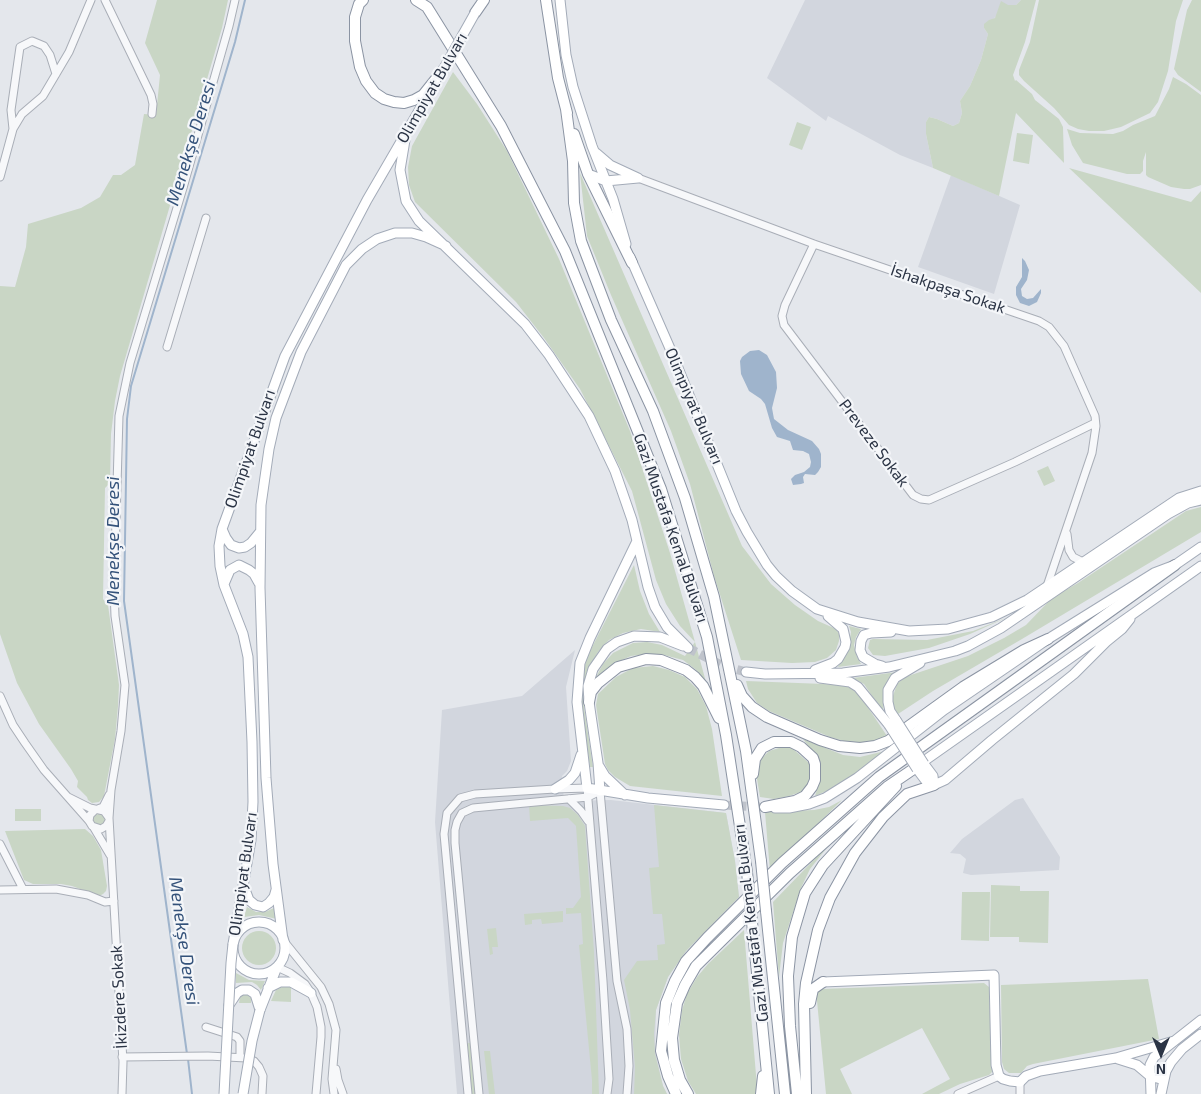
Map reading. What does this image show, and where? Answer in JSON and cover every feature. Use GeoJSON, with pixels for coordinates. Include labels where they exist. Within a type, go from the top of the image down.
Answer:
{"type":"FeatureCollection","features":[{"type":"Feature","properties":{"kind":"highway"},"geometry":{"type":"LineString","coordinates":[[363,0],[359,4],[354,17],[354,40],[360,67],[366,81],[376,93],[384,99],[394,102],[414,100],[423,95],[443,70]]}},
{"type":"Feature","properties":{"kind":"highway","name":"Gazi Mustafa Kemal Bulvarı"},"geometry":{"type":"LineString","coordinates":[[416,0],[427,7],[501,126],[565,250],[662,489],[707,637],[726,735],[747,872],[769,1094]]}},
{"type":"Feature","properties":{"kind":"highway"},"geometry":{"type":"LineString","coordinates":[[475,13],[483,0]]}},
{"type":"Feature","properties":{"kind":"highway"},"geometry":{"type":"LineString","coordinates":[[547,3],[552,48],[566,109],[588,174],[632,263]]}},
{"type":"Feature","properties":{"kind":"highway","name":"Gazi Mustafa Kemal Bulvarı"},"geometry":{"type":"LineString","coordinates":[[566,109],[573,160],[574,203],[581,241],[611,320],[652,411],[685,498],[714,597],[746,751],[755,812],[785,1094]]}},
{"type":"Feature","properties":{"kind":"highway"},"geometry":{"type":"LineString","coordinates":[[676,1094],[668,1076],[661,1050],[666,1003],[686,961],[707,938],[782,862],[879,776],[1177,564]]}},
{"type":"Feature","properties":{"kind":"highway"},"geometry":{"type":"LineString","coordinates":[[730,670],[742,696],[752,707],[767,717],[820,740],[839,746],[860,748],[875,746],[888,741],[962,687],[1048,638]]}},
{"type":"Feature","properties":{"kind":"highway"},"geometry":{"type":"LineString","coordinates":[[589,702],[591,692],[598,682],[618,666],[646,659],[661,660],[686,670],[699,682],[713,705],[726,735]]}},
{"type":"Feature","properties":{"kind":"highway"},"geometry":{"type":"LineString","coordinates":[[755,812],[756,798],[753,773],[755,759],[762,748],[774,742],[791,742],[801,747],[812,758],[815,764],[815,780],[805,796],[795,801],[765,808]]}},
{"type":"Feature","properties":{"kind":"highway"},"geometry":{"type":"LineString","coordinates":[[688,1094],[680,1080],[674,1060],[672,1038],[677,1004],[684,985],[696,966],[790,873],[887,786],[918,768]]}},
{"type":"Feature","properties":{"kind":"highway"},"geometry":{"type":"LineString","coordinates":[[797,1094],[790,1026],[788,976],[792,937],[805,893],[823,865],[918,768]]}},
{"type":"Feature","properties":{"kind":"highway"},"geometry":{"type":"LineString","coordinates":[[806,1094],[804,1004],[809,965],[818,930],[830,898],[855,853],[883,817],[907,794],[934,785]]}},
{"type":"Feature","properties":{"kind":"highway"},"geometry":{"type":"LineString","coordinates":[[806,1064],[811,994],[816,986],[823,982],[814,975],[809,965]]}},
{"type":"Feature","properties":{"kind":"highway"},"geometry":{"type":"LineString","coordinates":[[761,1094],[765,1050]]}},
{"type":"Feature","properties":{"kind":"main road","name":"Olimpiyat Bulvarı"},"geometry":{"type":"LineString","coordinates":[[560,0],[566,55],[573,87],[613,199],[632,263],[676,361],[736,511],[758,552],[776,576],[792,591],[843,629],[845,633],[845,647],[838,659],[818,670],[797,674]]}},
{"type":"Feature","properties":{"kind":"main road","name":"Olimpiyat Bulvarı"},"geometry":{"type":"LineString","coordinates":[[224,1094],[234,944],[252,828],[252,742],[248,657],[243,634],[224,585],[219,560],[222,529],[285,356],[333,268],[367,200],[475,13]]}},
{"type":"Feature","properties":{"kind":"main road"},"geometry":{"type":"LineString","coordinates":[[406,133],[400,170],[406,201],[419,221],[525,324],[549,355],[589,416],[615,471],[655,607],[667,627],[688,648],[660,637],[634,636],[618,642],[607,649],[593,669],[588,686],[600,792]]}},
{"type":"Feature","properties":{"kind":"main road"},"geometry":{"type":"LineString","coordinates":[[595,152],[610,165],[638,178]]}},
{"type":"Feature","properties":{"kind":"main road"},"geometry":{"type":"LineString","coordinates":[[588,174],[606,181],[638,178]]}},
{"type":"Feature","properties":{"kind":"main road"},"geometry":{"type":"LineString","coordinates":[[613,199],[620,184],[638,178]]}},
{"type":"Feature","properties":{"kind":"main road"},"geometry":{"type":"LineString","coordinates":[[243,1094],[252,1041],[260,1010],[276,967],[284,954],[269,821],[260,588],[260,532],[263,485],[276,418],[301,352],[346,264],[362,249],[377,239],[396,233],[412,233],[446,246]]}},
{"type":"Feature","properties":{"kind":"main road"},"geometry":{"type":"LineString","coordinates":[[889,667],[874,664],[863,657],[860,650],[860,641],[864,636],[871,633],[948,629],[992,617],[1027,600],[1179,498],[1201,491]]}},
{"type":"Feature","properties":{"kind":"main road"},"geometry":{"type":"LineString","coordinates":[[746,672],[765,674],[844,673],[889,667],[968,646],[1002,628],[1031,609],[1168,514],[1188,503],[1201,500]]}},
{"type":"Feature","properties":{"kind":"main road"},"geometry":{"type":"LineString","coordinates":[[222,529],[232,545],[239,548],[251,543],[260,532]]}},
{"type":"Feature","properties":{"kind":"main road"},"geometry":{"type":"LineString","coordinates":[[637,541],[590,638],[580,663],[577,702],[587,793],[600,792],[724,805]]}},
{"type":"Feature","properties":{"kind":"main road"},"geometry":{"type":"LineString","coordinates":[[765,808],[789,808],[825,798],[857,778],[944,710],[1048,638],[1154,573],[1177,564],[1201,547]]}},
{"type":"Feature","properties":{"kind":"main road"},"geometry":{"type":"LineString","coordinates":[[224,585],[230,570],[239,565],[245,566],[254,574],[260,588]]}},
{"type":"Feature","properties":{"kind":"main road"},"geometry":{"type":"LineString","coordinates":[[918,768],[1201,566]]}},
{"type":"Feature","properties":{"kind":"main road"},"geometry":{"type":"LineString","coordinates":[[817,609],[858,622],[909,631]]}},
{"type":"Feature","properties":{"kind":"main road"},"geometry":{"type":"LineString","coordinates":[[797,674],[850,682],[862,691],[892,723],[926,781],[934,785],[945,780],[1074,674],[1122,629],[1134,613]]}},
{"type":"Feature","properties":{"kind":"main road"},"geometry":{"type":"LineString","coordinates":[[892,723],[888,690],[895,678],[928,658]]}},
{"type":"Feature","properties":{"kind":"main road"},"geometry":{"type":"LineString","coordinates":[[555,789],[569,780],[575,773],[582,747]]}},
{"type":"Feature","properties":{"kind":"main road"},"geometry":{"type":"LineString","coordinates":[[598,763],[605,776],[626,795]]}},
{"type":"Feature","properties":{"kind":"main road"},"geometry":{"type":"LineString","coordinates":[[244,887],[249,900],[255,905],[262,907],[274,897],[276,887]]}},
{"type":"Feature","properties":{"kind":"main road"},"geometry":{"type":"LineString","coordinates":[[276,967],[270,972],[254,974],[240,966],[233,952],[236,936],[248,925],[265,923],[279,932],[283,940]]}},
{"type":"Feature","properties":{"kind":"main road"},"geometry":{"type":"LineString","coordinates":[[823,982],[994,975],[996,1065],[999,1076],[1003,1079],[1020,1082],[1026,1076],[1040,1071],[1116,1058],[1174,1041]]}},
{"type":"Feature","properties":{"kind":"main road"},"geometry":{"type":"LineString","coordinates":[[268,988],[280,982],[292,982],[311,993]]}},
{"type":"Feature","properties":{"kind":"main road"},"geometry":{"type":"LineString","coordinates":[[229,1004],[236,992],[249,990],[255,994],[260,1010]]}},
{"type":"Feature","properties":{"kind":"main road"},"geometry":{"type":"LineString","coordinates":[[1150,1094],[1150,1065],[1154,1057],[1201,1020]]}},
{"type":"Feature","properties":{"kind":"main road"},"geometry":{"type":"LineString","coordinates":[[1161,1094],[1170,1062],[1182,1049],[1201,1034]]}},
{"type":"Feature","properties":{"kind":"main road"},"geometry":{"type":"LineString","coordinates":[[1148,1050],[1162,1050],[1166,1052],[1170,1062]]}},
{"type":"Feature","properties":{"kind":"main road"},"geometry":{"type":"LineString","coordinates":[[1116,1058],[1137,1065],[1150,1076],[1164,1080]]}},
{"type":"Feature","properties":{"kind":"street"},"geometry":{"type":"LineString","coordinates":[[0,177],[13,129],[22,114],[43,96],[68,52],[91,0]]}},
{"type":"Feature","properties":{"kind":"street"},"geometry":{"type":"LineString","coordinates":[[104,0],[151,95],[153,104],[152,114]]}},
{"type":"Feature","properties":{"kind":"street","name":"İkizdere Sokak"},"geometry":{"type":"LineString","coordinates":[[122,1094],[122,1042],[109,819],[125,685],[115,616],[114,590],[119,416],[130,364],[183,188],[235,0]]}},
{"type":"Feature","properties":{"kind":"street"},"geometry":{"type":"LineString","coordinates":[[13,129],[11,110],[20,47],[32,41],[44,46],[50,56],[56,74]]}},
{"type":"Feature","properties":{"kind":"street","name":"İshakpaşa Sokak"},"geometry":{"type":"LineString","coordinates":[[638,178],[814,244],[1039,321],[1049,327],[1064,346],[1095,416],[1096,437],[1067,531],[1047,586]]}},
{"type":"Feature","properties":{"kind":"street"},"geometry":{"type":"LineString","coordinates":[[167,347],[206,218]]}},
{"type":"Feature","properties":{"kind":"street","name":"Preveze Sokak"},"geometry":{"type":"LineString","coordinates":[[814,244],[785,305],[782,316],[784,325],[913,495],[920,500],[934,498],[1096,423]]}},
{"type":"Feature","properties":{"kind":"street"},"geometry":{"type":"LineString","coordinates":[[1067,531],[1068,550],[1073,557],[1084,562]]}},
{"type":"Feature","properties":{"kind":"street"},"geometry":{"type":"LineString","coordinates":[[0,696],[13,724],[25,743],[44,770],[89,821],[111,857]]}},
{"type":"Feature","properties":{"kind":"street"},"geometry":{"type":"LineString","coordinates":[[468,1094],[444,834],[446,813],[460,798],[475,794],[555,789],[587,793]]}},
{"type":"Feature","properties":{"kind":"street"},"geometry":{"type":"LineString","coordinates":[[89,821],[92,812],[103,807],[111,790]]}},
{"type":"Feature","properties":{"kind":"street"},"geometry":{"type":"LineString","coordinates":[[600,792],[617,981],[627,1029],[629,1066],[627,1094]]}},
{"type":"Feature","properties":{"kind":"street"},"geometry":{"type":"LineString","coordinates":[[479,1094],[455,830],[462,813],[473,808],[569,799],[587,793]]}},
{"type":"Feature","properties":{"kind":"street"},"geometry":{"type":"LineString","coordinates":[[587,793],[603,981],[609,1080],[607,1094]]}},
{"type":"Feature","properties":{"kind":"street"},"geometry":{"type":"LineString","coordinates":[[68,797],[90,808],[104,811],[109,819],[104,828],[94,828]]}},
{"type":"Feature","properties":{"kind":"street"},"geometry":{"type":"LineString","coordinates":[[569,799],[589,822]]}},
{"type":"Feature","properties":{"kind":"street"},"geometry":{"type":"LineString","coordinates":[[0,844],[23,889]]}},
{"type":"Feature","properties":{"kind":"street"},"geometry":{"type":"LineString","coordinates":[[448,872],[458,870]]}},
{"type":"Feature","properties":{"kind":"street"},"geometry":{"type":"LineString","coordinates":[[98,900],[108,897],[113,889]]}},
{"type":"Feature","properties":{"kind":"street"},"geometry":{"type":"LineString","coordinates":[[0,890],[63,890],[88,895],[105,902],[114,901]]}},
{"type":"Feature","properties":{"kind":"street"},"geometry":{"type":"LineString","coordinates":[[98,900],[114,917]]}},
{"type":"Feature","properties":{"kind":"street"},"geometry":{"type":"LineString","coordinates":[[283,940],[321,987],[329,1004],[336,1030],[332,1079],[334,1094]]}},
{"type":"Feature","properties":{"kind":"street"},"geometry":{"type":"LineString","coordinates":[[276,967],[299,979],[311,993],[317,1007],[321,1027],[316,1094]]}},
{"type":"Feature","properties":{"kind":"street"},"geometry":{"type":"LineString","coordinates":[[206,1027],[237,1038],[240,1041],[240,1057]]}},
{"type":"Feature","properties":{"kind":"street"},"geometry":{"type":"LineString","coordinates":[[122,1042],[128,1051],[142,1056]]}},
{"type":"Feature","properties":{"kind":"street"},"geometry":{"type":"LineString","coordinates":[[123,1075],[129,1062],[142,1056]]}},
{"type":"Feature","properties":{"kind":"street"},"geometry":{"type":"LineString","coordinates":[[122,1057],[240,1057],[254,1061],[259,1068],[262,1076],[262,1094]]}},
{"type":"Feature","properties":{"kind":"street"},"geometry":{"type":"LineString","coordinates":[[334,1061],[343,1094]]}},
{"type":"Feature","properties":{"kind":"street"},"geometry":{"type":"LineString","coordinates":[[958,1094],[999,1076]]}},
{"type":"Feature","properties":{"kind":"street"},"geometry":{"type":"LineString","coordinates":[[1020,1082],[1020,1094]]}},
{"type":"Feature","properties":{"kind":"shaded area"},"geometry":{"type":"Polygon","coordinates":[[[805,0],[1021,0],[1016,5],[1008,5],[984,28],[988,34],[981,60],[970,86],[960,101],[962,113],[959,123],[953,126],[929,117],[926,122],[926,134],[933,168],[900,155],[828,116],[826,121],[767,78],[805,0]]]}},
{"type":"Feature","properties":{"kind":"shaded area"},"geometry":{"type":"Polygon","coordinates":[[[951,175],[1020,205],[994,294],[918,267],[951,175]]]}},
{"type":"Feature","properties":{"kind":"shaded area"},"geometry":{"type":"Polygon","coordinates":[[[575,650],[566,687],[571,761],[567,771],[562,776],[564,801],[611,800],[726,813],[735,861],[739,897],[686,951],[668,977],[656,1010],[655,1051],[663,1086],[667,1094],[457,1094],[435,822],[442,710],[522,696],[575,650]]]}},
{"type":"Feature","properties":{"kind":"shaded area"},"geometry":{"type":"Polygon","coordinates":[[[1023,798],[1060,857],[1059,870],[971,875],[963,873],[966,859],[960,854],[950,853],[962,839],[1015,800],[1023,798]]]}},
{"type":"Feature","properties":{"kind":"green space"},"geometry":{"type":"Polygon","coordinates":[[[157,0],[228,0],[222,28],[120,376],[115,401],[111,434],[110,483],[105,488],[103,599],[108,605],[119,685],[118,706],[115,739],[104,796],[99,802],[92,803],[77,787],[78,781],[71,769],[39,724],[17,683],[0,634],[0,286],[15,287],[26,247],[28,224],[81,208],[100,197],[113,175],[121,175],[135,165],[144,114],[156,115],[160,75],[145,43],[157,0]]]}},
{"type":"Feature","properties":{"kind":"green space"},"geometry":{"type":"Polygon","coordinates":[[[1021,0],[1036,0],[1025,42],[1013,75],[1015,81],[1059,119],[1063,127],[1064,163],[1016,113],[999,196],[933,168],[926,134],[926,122],[929,117],[953,126],[959,123],[962,113],[960,101],[970,86],[981,60],[988,34],[984,24],[995,18],[1001,1],[1008,5],[1016,5],[1021,0]]]}},
{"type":"Feature","properties":{"kind":"green space"},"geometry":{"type":"Polygon","coordinates":[[[1039,0],[1183,0],[1176,21],[1168,71],[1158,102],[1150,113],[1121,127],[1104,131],[1078,129],[1069,125],[1054,108],[1024,81],[1019,75],[1019,70],[1030,42],[1039,0]]]}},
{"type":"Feature","properties":{"kind":"green space"},"geometry":{"type":"Polygon","coordinates":[[[1192,0],[1201,0],[1201,92],[1178,75],[1174,69],[1187,10],[1192,0]]]}},
{"type":"Feature","properties":{"kind":"green space"},"geometry":{"type":"Polygon","coordinates":[[[453,72],[477,104],[507,151],[559,259],[630,431],[670,553],[695,642],[680,626],[666,604],[656,580],[632,491],[580,389],[516,302],[415,202],[409,185],[408,167],[412,146],[453,72]]]}},
{"type":"Feature","properties":{"kind":"green space"},"geometry":{"type":"Polygon","coordinates":[[[1173,77],[1201,95],[1201,185],[1184,189],[1171,187],[1148,177],[1146,175],[1146,152],[1143,161],[1143,171],[1140,174],[1127,174],[1083,163],[1072,145],[1067,129],[1080,133],[1113,134],[1155,116],[1173,77]]]}},
{"type":"Feature","properties":{"kind":"green space"},"geometry":{"type":"Polygon","coordinates":[[[797,122],[811,127],[802,150],[789,145],[797,122]]]}},
{"type":"Feature","properties":{"kind":"green space"},"geometry":{"type":"Polygon","coordinates":[[[1017,133],[1033,135],[1029,164],[1013,161],[1017,133]]]}},
{"type":"Feature","properties":{"kind":"green space"},"geometry":{"type":"Polygon","coordinates":[[[1069,168],[1191,202],[1201,191],[1201,293],[1069,168]]]}},
{"type":"Feature","properties":{"kind":"green space"},"geometry":{"type":"Polygon","coordinates":[[[580,173],[742,546],[771,584],[795,605],[818,621],[836,629],[839,634],[839,641],[836,650],[827,658],[815,662],[792,663],[741,660],[714,576],[690,484],[671,431],[587,236],[580,173]]]}},
{"type":"Feature","properties":{"kind":"green space"},"geometry":{"type":"Polygon","coordinates":[[[1048,466],[1055,481],[1044,486],[1037,471],[1048,466]]]}},
{"type":"Feature","properties":{"kind":"green space"},"geometry":{"type":"Polygon","coordinates":[[[1201,507],[1201,532],[933,691],[898,714],[892,705],[897,684],[905,677],[968,656],[1004,638],[1026,625],[1052,598],[1078,583],[1186,511],[1201,507]]]}},
{"type":"Feature","properties":{"kind":"green space"},"geometry":{"type":"Polygon","coordinates":[[[634,565],[640,591],[649,614],[660,632],[641,629],[623,633],[609,640],[598,652],[587,671],[583,700],[593,767],[590,767],[580,698],[581,682],[587,657],[634,565]]]}},
{"type":"Feature","properties":{"kind":"green space"},"geometry":{"type":"Polygon","coordinates":[[[1008,617],[970,634],[929,648],[885,656],[873,655],[868,648],[870,640],[873,639],[927,640],[973,631],[1008,617]]]}},
{"type":"Feature","properties":{"kind":"green space"},"geometry":{"type":"Polygon","coordinates":[[[849,626],[861,629],[854,645],[861,664],[838,667],[848,651],[851,632],[849,626]]]}},
{"type":"Feature","properties":{"kind":"green space"},"geometry":{"type":"Polygon","coordinates":[[[647,642],[662,645],[685,656],[695,642],[706,682],[695,669],[683,660],[664,655],[646,654],[631,656],[615,663],[596,677],[603,664],[613,653],[633,643],[647,642]]]}},
{"type":"Feature","properties":{"kind":"green space"},"geometry":{"type":"Polygon","coordinates":[[[653,666],[685,677],[697,689],[706,706],[712,729],[722,796],[630,786],[615,777],[608,770],[605,764],[596,705],[598,694],[616,677],[633,668],[653,666]]]}},
{"type":"Feature","properties":{"kind":"green space"},"geometry":{"type":"Polygon","coordinates":[[[897,672],[884,694],[883,712],[864,684],[853,678],[897,672]]]}},
{"type":"Feature","properties":{"kind":"green space"},"geometry":{"type":"Polygon","coordinates":[[[746,681],[847,686],[859,694],[887,736],[870,743],[844,741],[830,737],[769,711],[757,703],[748,689],[746,681]]]}},
{"type":"Feature","properties":{"kind":"green space"},"geometry":{"type":"Polygon","coordinates":[[[803,739],[843,755],[860,757],[885,751],[840,785],[815,796],[821,777],[821,763],[803,739]]]}},
{"type":"Feature","properties":{"kind":"green space"},"geometry":{"type":"Polygon","coordinates":[[[779,748],[792,748],[809,763],[811,774],[808,784],[801,792],[789,796],[774,799],[760,797],[756,773],[761,759],[769,751],[779,748]]]}},
{"type":"Feature","properties":{"kind":"green space"},"geometry":{"type":"Polygon","coordinates":[[[842,800],[770,871],[765,812],[814,810],[829,807],[842,800]]]}},
{"type":"Feature","properties":{"kind":"green space"},"geometry":{"type":"Polygon","coordinates":[[[529,805],[570,808],[578,815],[585,826],[594,952],[599,1094],[592,1094],[579,945],[583,944],[581,913],[566,914],[566,908],[573,908],[581,897],[576,826],[568,818],[530,821],[529,805]]]}},
{"type":"Feature","properties":{"kind":"green space"},"geometry":{"type":"Polygon","coordinates":[[[654,805],[726,813],[735,861],[739,897],[686,951],[668,977],[656,1010],[654,1034],[655,1054],[663,1086],[667,1094],[634,1094],[635,1067],[630,1010],[624,980],[637,961],[658,960],[657,945],[665,944],[662,914],[653,914],[649,868],[659,867],[654,805]]]}},
{"type":"Feature","properties":{"kind":"green space"},"geometry":{"type":"Polygon","coordinates":[[[15,809],[41,809],[41,821],[15,821],[15,809]]]}},
{"type":"Feature","properties":{"kind":"green space"},"geometry":{"type":"Polygon","coordinates":[[[99,814],[105,820],[99,826],[93,820],[99,814]]]}},
{"type":"Feature","properties":{"kind":"green space"},"geometry":{"type":"Polygon","coordinates":[[[85,829],[93,836],[101,850],[107,886],[106,891],[99,896],[72,886],[33,884],[24,880],[5,831],[85,829]]]}},
{"type":"Feature","properties":{"kind":"green space"},"geometry":{"type":"Polygon","coordinates":[[[833,840],[810,869],[801,888],[783,943],[779,977],[773,902],[833,840]]]}},
{"type":"Feature","properties":{"kind":"green space"},"geometry":{"type":"Polygon","coordinates":[[[991,885],[1020,886],[1020,891],[1049,891],[1048,943],[1019,942],[1019,937],[990,937],[991,885]]]}},
{"type":"Feature","properties":{"kind":"green space"},"geometry":{"type":"Polygon","coordinates":[[[962,892],[990,892],[989,941],[961,940],[962,892]]]}},
{"type":"Feature","properties":{"kind":"green space"},"geometry":{"type":"Polygon","coordinates":[[[247,907],[256,912],[265,912],[274,908],[277,919],[259,915],[244,917],[247,907]]]}},
{"type":"Feature","properties":{"kind":"green space"},"geometry":{"type":"Polygon","coordinates":[[[563,911],[563,922],[542,924],[541,919],[532,920],[532,924],[525,925],[524,914],[563,911]]]}},
{"type":"Feature","properties":{"kind":"green space"},"geometry":{"type":"Polygon","coordinates":[[[496,928],[498,947],[492,947],[493,954],[490,955],[487,929],[496,928]]]}},
{"type":"Feature","properties":{"kind":"green space"},"geometry":{"type":"Polygon","coordinates":[[[744,930],[757,1087],[755,1094],[696,1094],[688,1081],[681,1059],[679,1035],[682,1010],[687,994],[697,977],[744,930]]]}},
{"type":"Feature","properties":{"kind":"green space"},"geometry":{"type":"Polygon","coordinates":[[[259,931],[266,932],[271,936],[275,941],[275,955],[271,960],[266,964],[259,965],[252,964],[247,960],[243,955],[242,948],[243,941],[247,936],[252,932],[259,931]]]}},
{"type":"Feature","properties":{"kind":"green space"},"geometry":{"type":"Polygon","coordinates":[[[236,973],[249,980],[265,981],[261,990],[252,982],[236,983],[236,973]]]}},
{"type":"Feature","properties":{"kind":"green space"},"geometry":{"type":"Polygon","coordinates":[[[1148,979],[1159,1039],[1033,1064],[1027,1066],[1021,1073],[1009,1073],[1004,1069],[1002,1062],[1001,985],[1148,979]]]}},
{"type":"Feature","properties":{"kind":"green space"},"geometry":{"type":"Polygon","coordinates":[[[984,983],[989,987],[992,1072],[989,1075],[960,1084],[939,1094],[922,1094],[950,1079],[922,1028],[840,1069],[852,1094],[826,1094],[817,991],[821,989],[984,983]]]}},
{"type":"Feature","properties":{"kind":"green space"},"geometry":{"type":"Polygon","coordinates":[[[284,986],[291,987],[291,1002],[271,1001],[276,990],[284,986]]]}},
{"type":"Feature","properties":{"kind":"green space"},"geometry":{"type":"Polygon","coordinates":[[[243,994],[247,994],[251,998],[251,1003],[239,1003],[240,997],[243,994]]]}},
{"type":"Feature","properties":{"kind":"green space"},"geometry":{"type":"Polygon","coordinates":[[[466,1043],[470,1043],[475,1094],[472,1094],[466,1043]]]}},
{"type":"Feature","properties":{"kind":"green space"},"geometry":{"type":"Polygon","coordinates":[[[484,1051],[490,1051],[495,1094],[489,1094],[484,1051]]]}},
{"type":"Feature","properties":{"kind":"water"},"geometry":{"type":"Polygon","coordinates":[[[1022,258],[1029,270],[1027,280],[1021,289],[1022,296],[1027,299],[1033,298],[1041,289],[1037,302],[1029,306],[1020,303],[1016,295],[1016,287],[1022,277],[1022,258]]]}},
{"type":"Feature","properties":{"kind":"water"},"geometry":{"type":"Polygon","coordinates":[[[759,350],[767,355],[776,372],[777,388],[772,408],[774,419],[788,430],[812,441],[821,454],[821,467],[818,472],[815,475],[805,474],[803,477],[804,483],[801,484],[793,485],[791,479],[810,467],[809,454],[793,450],[790,441],[777,437],[772,428],[765,404],[749,391],[741,374],[740,361],[742,357],[750,351],[759,350]]]}},
{"type":"Feature","properties":{"kind":"waterway","name":"Menekşe Deresi"},"geometry":{"type":"LineString","coordinates":[[187,1054],[124,601],[127,419],[131,386],[235,42],[245,0]]}},
{"type":"Feature","properties":{"kind":"waterway","name":"Menekşe Deresi"},"geometry":{"type":"LineString","coordinates":[[188,1059],[192,1094]]}},
{"type":"Feature","properties":{"kind":"tunnel"},"geometry":{"type":"LineString","coordinates":[[688,648],[723,666],[746,672]]}},
{"type":"Feature","properties":{"kind":"tunnel"},"geometry":{"type":"LineString","coordinates":[[724,805],[760,807]]}}]}
